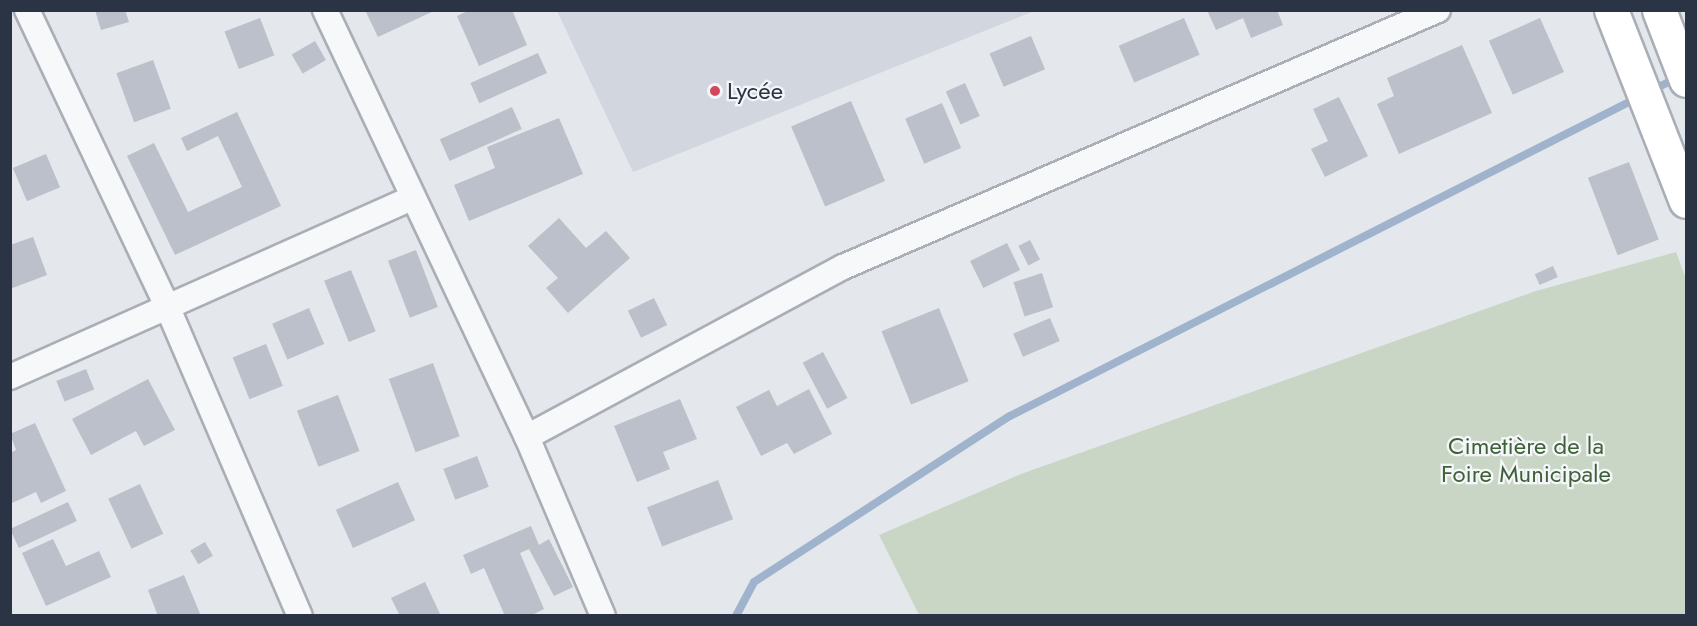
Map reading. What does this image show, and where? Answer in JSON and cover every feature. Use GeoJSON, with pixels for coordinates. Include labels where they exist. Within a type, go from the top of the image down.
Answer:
{"type":"FeatureCollection","features":[{"type":"Feature","properties":{"kind":"street"},"geometry":{"type":"LineString","coordinates":[[27,10],[167,306],[300,615]]}},
{"type":"Feature","properties":{"kind":"street"},"geometry":{"type":"LineString","coordinates":[[325,10],[526,437],[603,615]]}},
{"type":"Feature","properties":{"kind":"street"},"geometry":{"type":"LineString","coordinates":[[526,437],[843,267],[1438,10]]}},
{"type":"Feature","properties":{"kind":"street"},"geometry":{"type":"LineString","coordinates":[[1611,10],[1686,201]]}},
{"type":"Feature","properties":{"kind":"street"},"geometry":{"type":"LineString","coordinates":[[1659,10],[1684,72]]}},
{"type":"Feature","properties":{"kind":"street"},"geometry":{"type":"LineString","coordinates":[[10,377],[412,198]]}},
{"type":"Feature","properties":{"kind":"shaded area","name":"Lycée"},"geometry":{"type":"Polygon","coordinates":[[[557,11],[1034,11],[633,172],[557,11]]]}},
{"type":"Feature","properties":{"kind":"green space","name":"Cimetière de la Foire Municipale"},"geometry":{"type":"Polygon","coordinates":[[[1676,252],[1686,279],[1686,615],[919,615],[879,535],[1021,474],[1536,291],[1676,252]]]}},
{"type":"Feature","properties":{"kind":"building"},"geometry":{"type":"Polygon","coordinates":[[[95,10],[125,10],[129,22],[101,30],[95,10]]]}},
{"type":"Feature","properties":{"kind":"building"},"geometry":{"type":"Polygon","coordinates":[[[365,10],[436,10],[378,37],[365,10]]]}},
{"type":"Feature","properties":{"kind":"building"},"geometry":{"type":"Polygon","coordinates":[[[470,10],[512,10],[527,45],[479,66],[457,16],[470,10]]]}},
{"type":"Feature","properties":{"kind":"building"},"geometry":{"type":"Polygon","coordinates":[[[1207,10],[1277,10],[1283,25],[1251,38],[1243,18],[1216,30],[1207,10]]]}},
{"type":"Feature","properties":{"kind":"building"},"geometry":{"type":"Polygon","coordinates":[[[260,18],[274,55],[239,69],[225,32],[260,18]]]}},
{"type":"Feature","properties":{"kind":"building"},"geometry":{"type":"Polygon","coordinates":[[[1184,18],[1200,55],[1134,83],[1119,46],[1184,18]]]}},
{"type":"Feature","properties":{"kind":"building"},"geometry":{"type":"Polygon","coordinates":[[[1540,18],[1564,72],[1513,95],[1489,41],[1540,18]]]}},
{"type":"Feature","properties":{"kind":"building"},"geometry":{"type":"Polygon","coordinates":[[[1031,36],[1045,69],[1004,87],[990,54],[1031,36]]]}},
{"type":"Feature","properties":{"kind":"building"},"geometry":{"type":"Polygon","coordinates":[[[315,41],[326,60],[303,74],[292,54],[315,41]]]}},
{"type":"Feature","properties":{"kind":"building"},"geometry":{"type":"Polygon","coordinates":[[[1462,45],[1492,113],[1399,154],[1377,104],[1394,96],[1387,78],[1462,45]]]}},
{"type":"Feature","properties":{"kind":"building"},"geometry":{"type":"Polygon","coordinates":[[[538,53],[547,73],[479,103],[470,83],[538,53]]]}},
{"type":"Feature","properties":{"kind":"building"},"geometry":{"type":"Polygon","coordinates":[[[153,60],[171,109],[134,122],[116,73],[153,60]]]}},
{"type":"Feature","properties":{"kind":"building"},"geometry":{"type":"Polygon","coordinates":[[[965,83],[980,116],[960,124],[946,92],[965,83]]]}},
{"type":"Feature","properties":{"kind":"building"},"geometry":{"type":"Polygon","coordinates":[[[1339,97],[1368,156],[1325,177],[1311,149],[1328,141],[1313,109],[1339,97]]]}},
{"type":"Feature","properties":{"kind":"building"},"geometry":{"type":"Polygon","coordinates":[[[851,101],[885,181],[825,206],[791,126],[851,101]]]}},
{"type":"Feature","properties":{"kind":"building"},"geometry":{"type":"Polygon","coordinates":[[[942,103],[961,148],[924,164],[905,119],[942,103]]]}},
{"type":"Feature","properties":{"kind":"building"},"geometry":{"type":"Polygon","coordinates":[[[512,107],[522,129],[450,161],[440,139],[512,107]]]}},
{"type":"Feature","properties":{"kind":"building"},"geometry":{"type":"Polygon","coordinates":[[[237,112],[281,206],[175,255],[127,156],[154,143],[188,212],[242,187],[218,136],[187,151],[181,138],[237,112]]]}},
{"type":"Feature","properties":{"kind":"building"},"geometry":{"type":"Polygon","coordinates":[[[559,118],[583,174],[469,221],[454,185],[495,168],[487,147],[559,118]]]}},
{"type":"Feature","properties":{"kind":"building"},"geometry":{"type":"Polygon","coordinates":[[[46,154],[60,187],[27,201],[13,168],[46,154]]]}},
{"type":"Feature","properties":{"kind":"building"},"geometry":{"type":"Polygon","coordinates":[[[1629,162],[1659,239],[1618,255],[1588,178],[1629,162]]]}},
{"type":"Feature","properties":{"kind":"building"},"geometry":{"type":"Polygon","coordinates":[[[559,218],[586,248],[606,231],[630,258],[568,313],[546,288],[558,278],[528,246],[559,218]]]}},
{"type":"Feature","properties":{"kind":"building"},"geometry":{"type":"Polygon","coordinates":[[[33,237],[47,275],[10,289],[10,245],[33,237]]]}},
{"type":"Feature","properties":{"kind":"building"},"geometry":{"type":"Polygon","coordinates":[[[1030,240],[1040,260],[1028,266],[1018,246],[1030,240]]]}},
{"type":"Feature","properties":{"kind":"building"},"geometry":{"type":"Polygon","coordinates":[[[1007,243],[1020,270],[983,288],[970,261],[1007,243]]]}},
{"type":"Feature","properties":{"kind":"building"},"geometry":{"type":"Polygon","coordinates":[[[416,250],[438,307],[410,318],[388,261],[416,250]]]}},
{"type":"Feature","properties":{"kind":"building"},"geometry":{"type":"Polygon","coordinates":[[[1553,266],[1558,277],[1540,285],[1535,274],[1553,266]]]}},
{"type":"Feature","properties":{"kind":"building"},"geometry":{"type":"Polygon","coordinates":[[[351,270],[376,331],[349,342],[324,281],[351,270]]]}},
{"type":"Feature","properties":{"kind":"building"},"geometry":{"type":"Polygon","coordinates":[[[1042,273],[1053,307],[1025,317],[1013,282],[1042,273]]]}},
{"type":"Feature","properties":{"kind":"building"},"geometry":{"type":"Polygon","coordinates":[[[654,298],[667,325],[641,338],[628,311],[654,298]]]}},
{"type":"Feature","properties":{"kind":"building"},"geometry":{"type":"Polygon","coordinates":[[[309,308],[324,344],[287,360],[272,324],[309,308]]]}},
{"type":"Feature","properties":{"kind":"building"},"geometry":{"type":"Polygon","coordinates":[[[939,308],[969,381],[911,404],[882,331],[939,308]]]}},
{"type":"Feature","properties":{"kind":"building"},"geometry":{"type":"Polygon","coordinates":[[[1050,318],[1060,341],[1023,357],[1013,334],[1050,318]]]}},
{"type":"Feature","properties":{"kind":"building"},"geometry":{"type":"Polygon","coordinates":[[[266,344],[283,386],[249,399],[233,357],[266,344]]]}},
{"type":"Feature","properties":{"kind":"building"},"geometry":{"type":"Polygon","coordinates":[[[823,352],[847,398],[827,409],[803,363],[823,352]]]}},
{"type":"Feature","properties":{"kind":"building"},"geometry":{"type":"Polygon","coordinates":[[[433,363],[460,436],[416,452],[389,379],[433,363]]]}},
{"type":"Feature","properties":{"kind":"building"},"geometry":{"type":"Polygon","coordinates":[[[86,369],[94,389],[65,401],[56,381],[86,369]]]}},
{"type":"Feature","properties":{"kind":"building"},"geometry":{"type":"Polygon","coordinates":[[[148,379],[175,430],[144,446],[136,431],[91,455],[72,419],[148,379]]]}},
{"type":"Feature","properties":{"kind":"building"},"geometry":{"type":"Polygon","coordinates":[[[809,389],[832,434],[794,454],[787,443],[761,456],[736,407],[769,390],[777,406],[809,389]]]}},
{"type":"Feature","properties":{"kind":"building"},"geometry":{"type":"Polygon","coordinates":[[[338,395],[360,451],[318,467],[297,411],[338,395]]]}},
{"type":"Feature","properties":{"kind":"building"},"geometry":{"type":"Polygon","coordinates":[[[680,399],[697,439],[663,452],[670,469],[637,482],[614,426],[680,399]]]}},
{"type":"Feature","properties":{"kind":"building"},"geometry":{"type":"Polygon","coordinates":[[[35,423],[66,491],[41,503],[36,492],[10,504],[10,453],[16,450],[10,434],[35,423]]]}},
{"type":"Feature","properties":{"kind":"building"},"geometry":{"type":"Polygon","coordinates":[[[477,456],[489,487],[455,500],[443,469],[477,456]]]}},
{"type":"Feature","properties":{"kind":"building"},"geometry":{"type":"Polygon","coordinates":[[[718,480],[733,519],[662,546],[647,507],[718,480]]]}},
{"type":"Feature","properties":{"kind":"building"},"geometry":{"type":"Polygon","coordinates":[[[398,482],[415,520],[353,548],[336,510],[398,482]]]}},
{"type":"Feature","properties":{"kind":"building"},"geometry":{"type":"Polygon","coordinates":[[[140,484],[163,534],[132,549],[108,499],[140,484]]]}},
{"type":"Feature","properties":{"kind":"building"},"geometry":{"type":"Polygon","coordinates":[[[68,502],[77,521],[19,548],[10,529],[68,502]]]}},
{"type":"Feature","properties":{"kind":"building"},"geometry":{"type":"Polygon","coordinates":[[[531,526],[539,545],[549,539],[573,587],[554,596],[529,549],[520,553],[544,609],[530,616],[505,616],[484,568],[471,574],[463,555],[531,526]]]}},
{"type":"Feature","properties":{"kind":"building"},"geometry":{"type":"Polygon","coordinates":[[[53,539],[66,566],[99,551],[111,577],[46,606],[22,553],[53,539]]]}},
{"type":"Feature","properties":{"kind":"building"},"geometry":{"type":"Polygon","coordinates":[[[205,542],[213,556],[198,564],[190,550],[205,542]]]}},
{"type":"Feature","properties":{"kind":"building"},"geometry":{"type":"Polygon","coordinates":[[[184,575],[201,616],[158,616],[148,590],[184,575]]]}},
{"type":"Feature","properties":{"kind":"building"},"geometry":{"type":"Polygon","coordinates":[[[425,582],[441,616],[400,616],[391,598],[425,582]]]}},
{"type":"Feature","properties":{"kind":"waterway"},"geometry":{"type":"LineString","coordinates":[[1649,92],[1678,77]]}},
{"type":"Feature","properties":{"kind":"waterway"},"geometry":{"type":"LineString","coordinates":[[736,616],[754,582],[1010,416],[1637,98]]}},
{"type":"Feature","properties":{"kind":"place","name":"Lycée"},"geometry":{"type":"Point","coordinates":[715,91]}}]}
